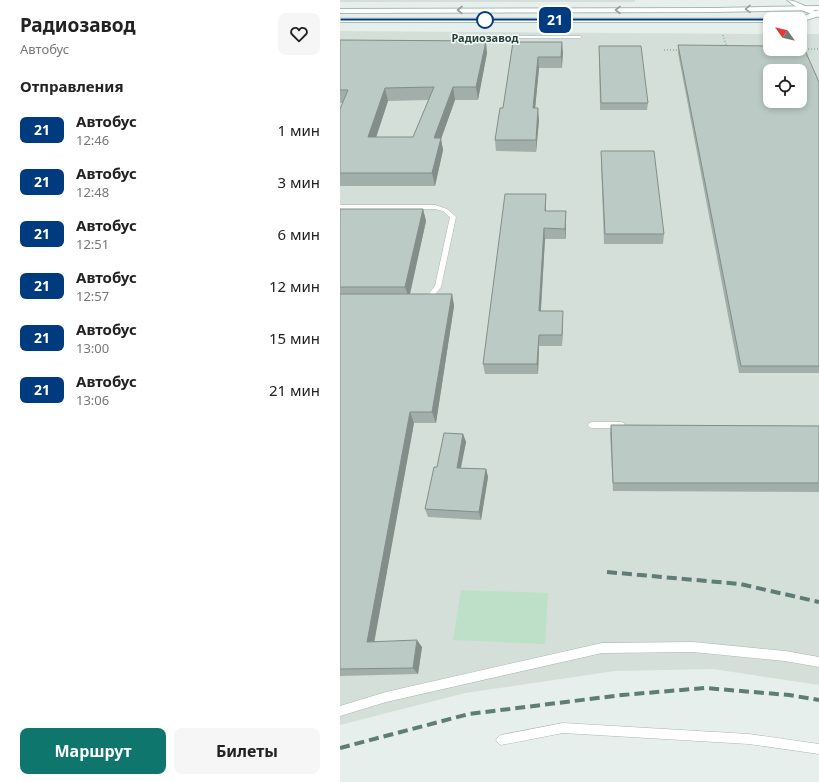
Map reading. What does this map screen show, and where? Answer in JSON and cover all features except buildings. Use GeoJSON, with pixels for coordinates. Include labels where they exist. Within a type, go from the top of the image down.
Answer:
{"type":"FeatureCollection","features":[{"type":"Feature","properties":{"kind":"main road"},"geometry":{"type":"LineString","coordinates":[[790,0],[801,8],[819,14]]}},
{"type":"Feature","properties":{"kind":"main road"},"geometry":{"type":"LineString","coordinates":[[340,11],[801,8]]}},
{"type":"Feature","properties":{"kind":"main road"},"geometry":{"type":"LineString","coordinates":[[807,18],[819,14]]}},
{"type":"Feature","properties":{"kind":"main road"},"geometry":{"type":"LineString","coordinates":[[340,20],[763,20]]}},
{"type":"Feature","properties":{"kind":"lane"},"geometry":{"type":"LineString","coordinates":[[475,37],[580,37]]}},
{"type":"Feature","properties":{"kind":"lane"},"geometry":{"type":"LineString","coordinates":[[340,207],[435,207],[445,210],[453,217],[438,287],[429,298],[418,302]]}},
{"type":"Feature","properties":{"kind":"lane"},"geometry":{"type":"LineString","coordinates":[[592,425],[632,425]]}},
{"type":"Feature","properties":{"kind":"lane"},"geometry":{"type":"LineString","coordinates":[[340,711],[386,697],[602,648],[693,647],[786,656],[819,662]]}},
{"type":"Feature","properties":{"kind":"lane"},"geometry":{"type":"LineString","coordinates":[[501,740],[563,728],[749,739],[819,749]]}},
{"type":"Feature","properties":{"kind":"path"},"geometry":{"type":"LineString","coordinates":[[723,35],[728,49]]}},
{"type":"Feature","properties":{"kind":"path"},"geometry":{"type":"LineString","coordinates":[[807,49],[819,49]]}},
{"type":"Feature","properties":{"kind":"path"},"geometry":{"type":"LineString","coordinates":[[664,50],[688,50]]}},
{"type":"Feature","properties":{"kind":"shaded area"},"geometry":{"type":"Polygon","coordinates":[[[340,0],[635,0],[635,2],[340,2],[340,0]]]}},
{"type":"Feature","properties":{"kind":"shaded area"},"geometry":{"type":"Polygon","coordinates":[[[340,31],[763,34],[763,56],[807,56],[807,34],[819,34],[819,685],[713,669],[615,671],[465,693],[340,725],[340,31]]]}},
{"type":"Feature","properties":{"kind":"green space"},"geometry":{"type":"Polygon","coordinates":[[[461,590],[548,593],[545,644],[453,640],[461,590]]]}},
{"type":"Feature","properties":{"kind":"railway"},"geometry":{"type":"LineString","coordinates":[[607,572],[740,584],[819,602]]}},
{"type":"Feature","properties":{"kind":"railway"},"geometry":{"type":"LineString","coordinates":[[340,748],[469,714],[622,695],[705,688],[789,695],[819,700]]}},
{"type":"Feature","properties":{"kind":"bus line","name":"21"},"geometry":{"type":"LineString","coordinates":[[340,20],[763,20]]}},
{"type":"Feature","properties":{"kind":"place","name":"Радиозавод"},"geometry":{"type":"Point","coordinates":[485,20]}}]}
